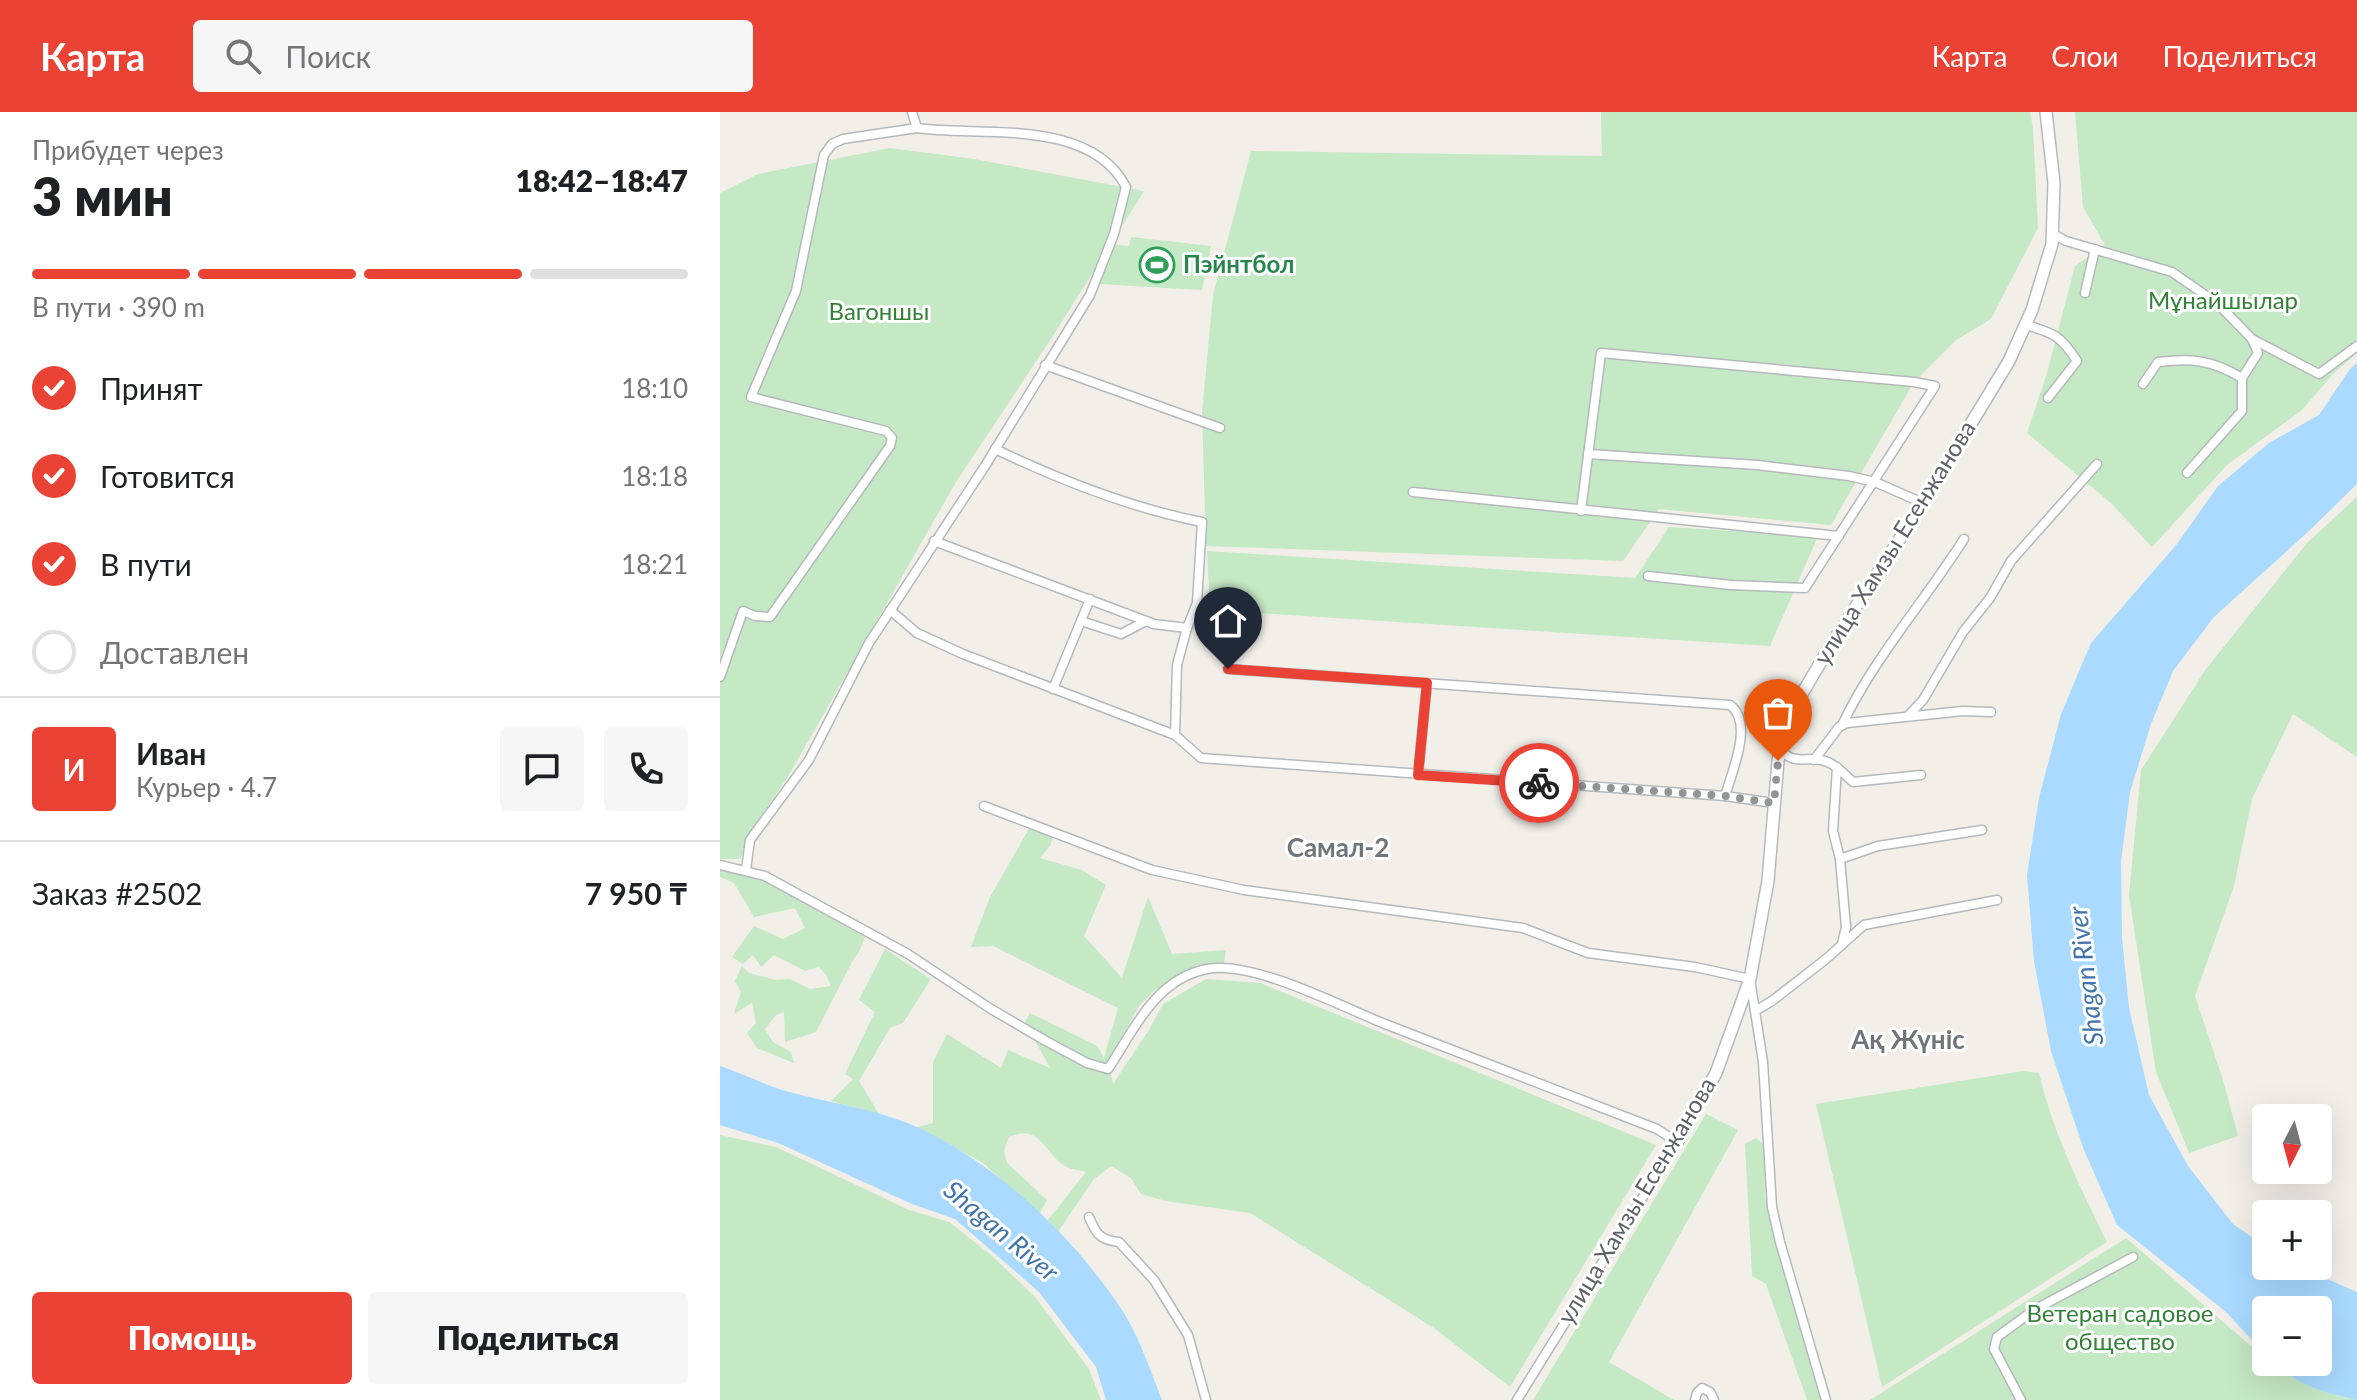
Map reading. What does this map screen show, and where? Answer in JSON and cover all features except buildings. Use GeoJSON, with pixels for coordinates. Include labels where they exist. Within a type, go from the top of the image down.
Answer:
{"type":"FeatureCollection","features":[{"type":"Feature","properties":{"kind":"street"},"geometry":{"type":"LineString","coordinates":[[912,112],[917,128]]}},
{"type":"Feature","properties":{"kind":"street","name":"улица Хамзы Есенжанова"},"geometry":{"type":"LineString","coordinates":[[1517,1400],[1677,1142],[1716,1073],[1750,979],[1768,881],[1780,749],[1796,704],[1923,503],[2009,361],[2026,325],[2043,279],[2053,234],[2054,183],[2046,112]]}},
{"type":"Feature","properties":{"kind":"street"},"geometry":{"type":"LineString","coordinates":[[720,677],[743,611],[770,617],[890,446],[892,438],[886,431],[751,397],[796,291],[824,155],[832,144],[843,139],[917,128],[1012,131],[1064,142],[1089,151],[1109,164],[1126,187],[1114,234],[1090,295],[890,610],[835,706],[818,744],[750,840],[746,870]]}},
{"type":"Feature","properties":{"kind":"street"},"geometry":{"type":"LineString","coordinates":[[2053,234],[2172,272],[2218,304],[2252,339],[2319,374],[2357,346]]}},
{"type":"Feature","properties":{"kind":"street"},"geometry":{"type":"LineString","coordinates":[[2085,293],[2095,249]]}},
{"type":"Feature","properties":{"kind":"street"},"geometry":{"type":"LineString","coordinates":[[2026,325],[2055,334],[2077,361],[2048,398]]}},
{"type":"Feature","properties":{"kind":"street"},"geometry":{"type":"LineString","coordinates":[[2187,473],[2242,411],[2242,378],[2258,353],[2252,339]]}},
{"type":"Feature","properties":{"kind":"street"},"geometry":{"type":"LineString","coordinates":[[1581,511],[1601,353],[1935,386],[1805,588],[1731,585],[1648,576]]}},
{"type":"Feature","properties":{"kind":"street"},"geometry":{"type":"LineString","coordinates":[[2143,384],[2158,362],[2182,359],[2219,365],[2242,378]]}},
{"type":"Feature","properties":{"kind":"street"},"geometry":{"type":"LineString","coordinates":[[1045,365],[1220,428]]}},
{"type":"Feature","properties":{"kind":"street"},"geometry":{"type":"LineString","coordinates":[[995,449],[1105,494],[1202,522],[1197,603],[1177,665],[1175,735]]}},
{"type":"Feature","properties":{"kind":"street"},"geometry":{"type":"LineString","coordinates":[[1588,454],[1757,465],[1849,476],[1875,482],[1923,503]]}},
{"type":"Feature","properties":{"kind":"street"},"geometry":{"type":"LineString","coordinates":[[1908,716],[1923,700],[1963,632],[1990,598],[2011,561],[2097,464]]}},
{"type":"Feature","properties":{"kind":"street"},"geometry":{"type":"LineString","coordinates":[[1413,492],[1839,536]]}},
{"type":"Feature","properties":{"kind":"street"},"geometry":{"type":"LineString","coordinates":[[1814,760],[1842,725],[1855,699],[1913,610],[1938,580],[1964,539]]}},
{"type":"Feature","properties":{"kind":"street"},"geometry":{"type":"LineString","coordinates":[[934,541],[1146,621],[1187,628]]}},
{"type":"Feature","properties":{"kind":"street"},"geometry":{"type":"LineString","coordinates":[[1053,689],[1090,599]]}},
{"type":"Feature","properties":{"kind":"street"},"geometry":{"type":"LineString","coordinates":[[890,610],[917,633],[1001,670],[1175,735],[1201,758],[1725,796],[1774,803]]}},
{"type":"Feature","properties":{"kind":"street"},"geometry":{"type":"LineString","coordinates":[[1081,621],[1121,634],[1146,621]]}},
{"type":"Feature","properties":{"kind":"street"},"geometry":{"type":"LineString","coordinates":[[1228,669],[1730,705],[1740,715],[1742,724],[1737,758],[1725,796]]}},
{"type":"Feature","properties":{"kind":"street"},"geometry":{"type":"LineString","coordinates":[[1418,775],[1427,683]]}},
{"type":"Feature","properties":{"kind":"street"},"geometry":{"type":"LineString","coordinates":[[1842,725],[1963,711],[1991,712]]}},
{"type":"Feature","properties":{"kind":"street"},"geometry":{"type":"LineString","coordinates":[[1780,749],[1786,757],[1798,761],[1822,760],[1837,767],[1853,782],[1921,775]]}},
{"type":"Feature","properties":{"kind":"street"},"geometry":{"type":"LineString","coordinates":[[1837,767],[1833,831],[1840,859],[1846,927],[1842,944]]}},
{"type":"Feature","properties":{"kind":"street"},"geometry":{"type":"LineString","coordinates":[[984,806],[1152,870],[1244,890],[1523,928],[1588,953],[1695,967],[1750,979],[1763,1062],[1772,1207],[1826,1400]]}},
{"type":"Feature","properties":{"kind":"street"},"geometry":{"type":"LineString","coordinates":[[1840,859],[1878,846],[1982,830]]}},
{"type":"Feature","properties":{"kind":"street"},"geometry":{"type":"LineString","coordinates":[[720,865],[765,876],[908,954],[991,1009],[1087,1063],[1108,1069],[1144,1009],[1184,978],[1208,968],[1247,972],[1296,986],[1380,1022],[1643,1123],[1677,1142]]}},
{"type":"Feature","properties":{"kind":"street"},"geometry":{"type":"LineString","coordinates":[[1755,1011],[1826,959],[1864,925],[1997,900]]}},
{"type":"Feature","properties":{"kind":"street"},"geometry":{"type":"LineString","coordinates":[[1089,1217],[1097,1236],[1119,1242],[1154,1280],[1188,1335],[1206,1400]]}},
{"type":"Feature","properties":{"kind":"street"},"geometry":{"type":"LineString","coordinates":[[2021,1400],[1994,1349],[1997,1337],[2034,1310],[2133,1257]]}},
{"type":"Feature","properties":{"kind":"street"},"geometry":{"type":"LineString","coordinates":[[1695,1400],[1702,1388],[1710,1392],[1714,1400]]}},
{"type":"Feature","properties":{"kind":"green space"},"geometry":{"type":"Polygon","coordinates":[[[1601,112],[2030,112],[2038,228],[1991,319],[1956,340],[1914,382],[1831,525],[1659,509],[1623,561],[1206,546],[1202,413],[1213,295],[1251,151],[1602,156],[1601,112]]]}},
{"type":"Feature","properties":{"kind":"green space","name":"Мұнайшылар"},"geometry":{"type":"Polygon","coordinates":[[[2075,112],[2357,112],[2357,353],[2334,373],[2302,410],[2227,465],[2152,547],[2112,504],[2027,433],[2047,373],[2075,266],[2105,245],[2083,207],[2075,112]]]}},
{"type":"Feature","properties":{"kind":"green space","name":"Вагоншы"},"geometry":{"type":"Polygon","coordinates":[[[890,148],[974,159],[1144,191],[956,482],[789,775],[755,825],[740,859],[720,859],[720,193],[758,174],[890,148]]]}},
{"type":"Feature","properties":{"kind":"green space","name":"Пэйнтбол"},"geometry":{"type":"Polygon","coordinates":[[[1131,237],[1211,246],[1202,290],[1099,284],[1115,245],[1129,246],[1131,237]]]}},
{"type":"Feature","properties":{"kind":"green space"},"geometry":{"type":"Polygon","coordinates":[[[2357,497],[2357,757],[2293,714],[2252,799],[2234,886],[2195,996],[2238,1136],[2189,1153],[2156,1072],[2129,895],[2141,770],[2206,669],[2307,543],[2357,497]]]}},
{"type":"Feature","properties":{"kind":"green space"},"geometry":{"type":"Polygon","coordinates":[[[1669,527],[1818,536],[1770,646],[1210,610],[1207,551],[1635,578],[1669,527]]]}},
{"type":"Feature","properties":{"kind":"green space"},"geometry":{"type":"Polygon","coordinates":[[[1030,827],[1054,834],[1050,846],[1040,858],[1082,870],[1106,885],[1084,936],[1122,978],[1148,897],[1172,954],[1226,950],[1224,964],[1197,965],[1155,990],[1139,1006],[1108,1061],[1113,1084],[1163,1004],[1206,979],[1260,983],[1656,1145],[1510,1387],[1434,1328],[1250,1213],[1166,1201],[1141,1194],[1131,1178],[1111,1166],[1094,1179],[1057,1233],[1048,1220],[1086,1172],[1059,1162],[1036,1137],[1020,1134],[1009,1137],[1004,1151],[1007,1163],[1047,1200],[1039,1214],[983,1163],[917,1127],[933,1123],[933,1062],[947,1034],[1001,1068],[1008,1050],[1050,1068],[1025,1022],[1030,1013],[1097,1046],[1104,1058],[1118,1008],[993,946],[971,947],[990,897],[1030,827]]]}},
{"type":"Feature","properties":{"kind":"green space"},"geometry":{"type":"Polygon","coordinates":[[[720,869],[765,879],[865,937],[816,1032],[785,1042],[784,1012],[776,1015],[765,1029],[773,1042],[791,1052],[794,1063],[757,1048],[747,1033],[756,1023],[752,1003],[734,1014],[741,992],[735,981],[742,966],[749,973],[776,980],[790,979],[810,989],[831,986],[819,967],[805,971],[774,955],[761,967],[753,955],[743,964],[732,957],[754,926],[783,939],[805,928],[795,908],[754,917],[734,883],[720,877],[720,869]]]}},
{"type":"Feature","properties":{"kind":"green space"},"geometry":{"type":"Polygon","coordinates":[[[885,949],[931,979],[903,1023],[890,1028],[859,1081],[879,1114],[831,1101],[853,1079],[845,1074],[875,1012],[859,1000],[885,949]]]}},
{"type":"Feature","properties":{"kind":"green space"},"geometry":{"type":"Polygon","coordinates":[[[2023,1071],[2039,1073],[2060,1138],[2107,1242],[1882,1387],[1816,1104],[2023,1071]]]}},
{"type":"Feature","properties":{"kind":"green space"},"geometry":{"type":"Polygon","coordinates":[[[1706,1114],[1738,1130],[1609,1362],[1674,1400],[1533,1400],[1706,1114]]]}},
{"type":"Feature","properties":{"kind":"green space"},"geometry":{"type":"Polygon","coordinates":[[[720,1135],[776,1147],[909,1210],[949,1222],[990,1254],[1036,1298],[1089,1369],[1101,1400],[720,1400],[720,1135]]]}},
{"type":"Feature","properties":{"kind":"green space"},"geometry":{"type":"Polygon","coordinates":[[[1756,1138],[1764,1145],[1765,1197],[1793,1306],[1822,1400],[1807,1400],[1766,1284],[1752,1276],[1745,1144],[1756,1138]]]}},
{"type":"Feature","properties":{"kind":"green space","name":"Ветеран садовое общество"},"geometry":{"type":"Polygon","coordinates":[[[2126,1238],[2252,1347],[2252,1376],[2290,1376],[2311,1387],[2357,1400],[1870,1400],[2126,1238]]]}},
{"type":"Feature","properties":{"kind":"water","name":"Shagan River"},"geometry":{"type":"Polygon","coordinates":[[[2357,363],[2357,484],[2214,617],[2173,671],[2151,724],[2130,792],[2121,861],[2122,937],[2129,1008],[2149,1095],[2188,1166],[2233,1224],[2252,1237],[2252,1280],[2329,1280],[2357,1292],[2357,1400],[2312,1387],[2291,1376],[2332,1376],[2332,1296],[2252,1296],[2252,1340],[2226,1312],[2117,1225],[2084,1150],[2051,1051],[2034,961],[2027,875],[2039,798],[2061,714],[2091,643],[2177,544],[2218,486],[2269,443],[2319,415],[2357,363]]]}},
{"type":"Feature","properties":{"kind":"water","name":"Shagan River"},"geometry":{"type":"Polygon","coordinates":[[[720,1066],[782,1090],[901,1120],[946,1142],[1001,1179],[1075,1249],[1116,1301],[1136,1336],[1162,1400],[1106,1400],[1096,1367],[1039,1292],[955,1219],[912,1204],[778,1143],[720,1125],[720,1066]]]}},
{"type":"Feature","properties":{"kind":"way so far"},"geometry":{"type":"LineString","coordinates":[[1539,783],[1725,796],[1774,803],[1778,761]]}},
{"type":"Feature","properties":{"kind":"place","name":"Пэйнтбол"},"geometry":{"type":"Point","coordinates":[1157,265]}},
{"type":"Feature","properties":{"kind":"district","name":"Самал-2"},"geometry":{"type":"Point","coordinates":[1338,848]}},
{"type":"Feature","properties":{"kind":"district","name":"Ақ Жүніс"},"geometry":{"type":"Point","coordinates":[1908,1040]}},
{"type":"Feature","properties":{"kind":"route"},"geometry":{"type":"LineString","coordinates":[[1228,669],[1427,683],[1418,775],[1539,783]]}}]}
